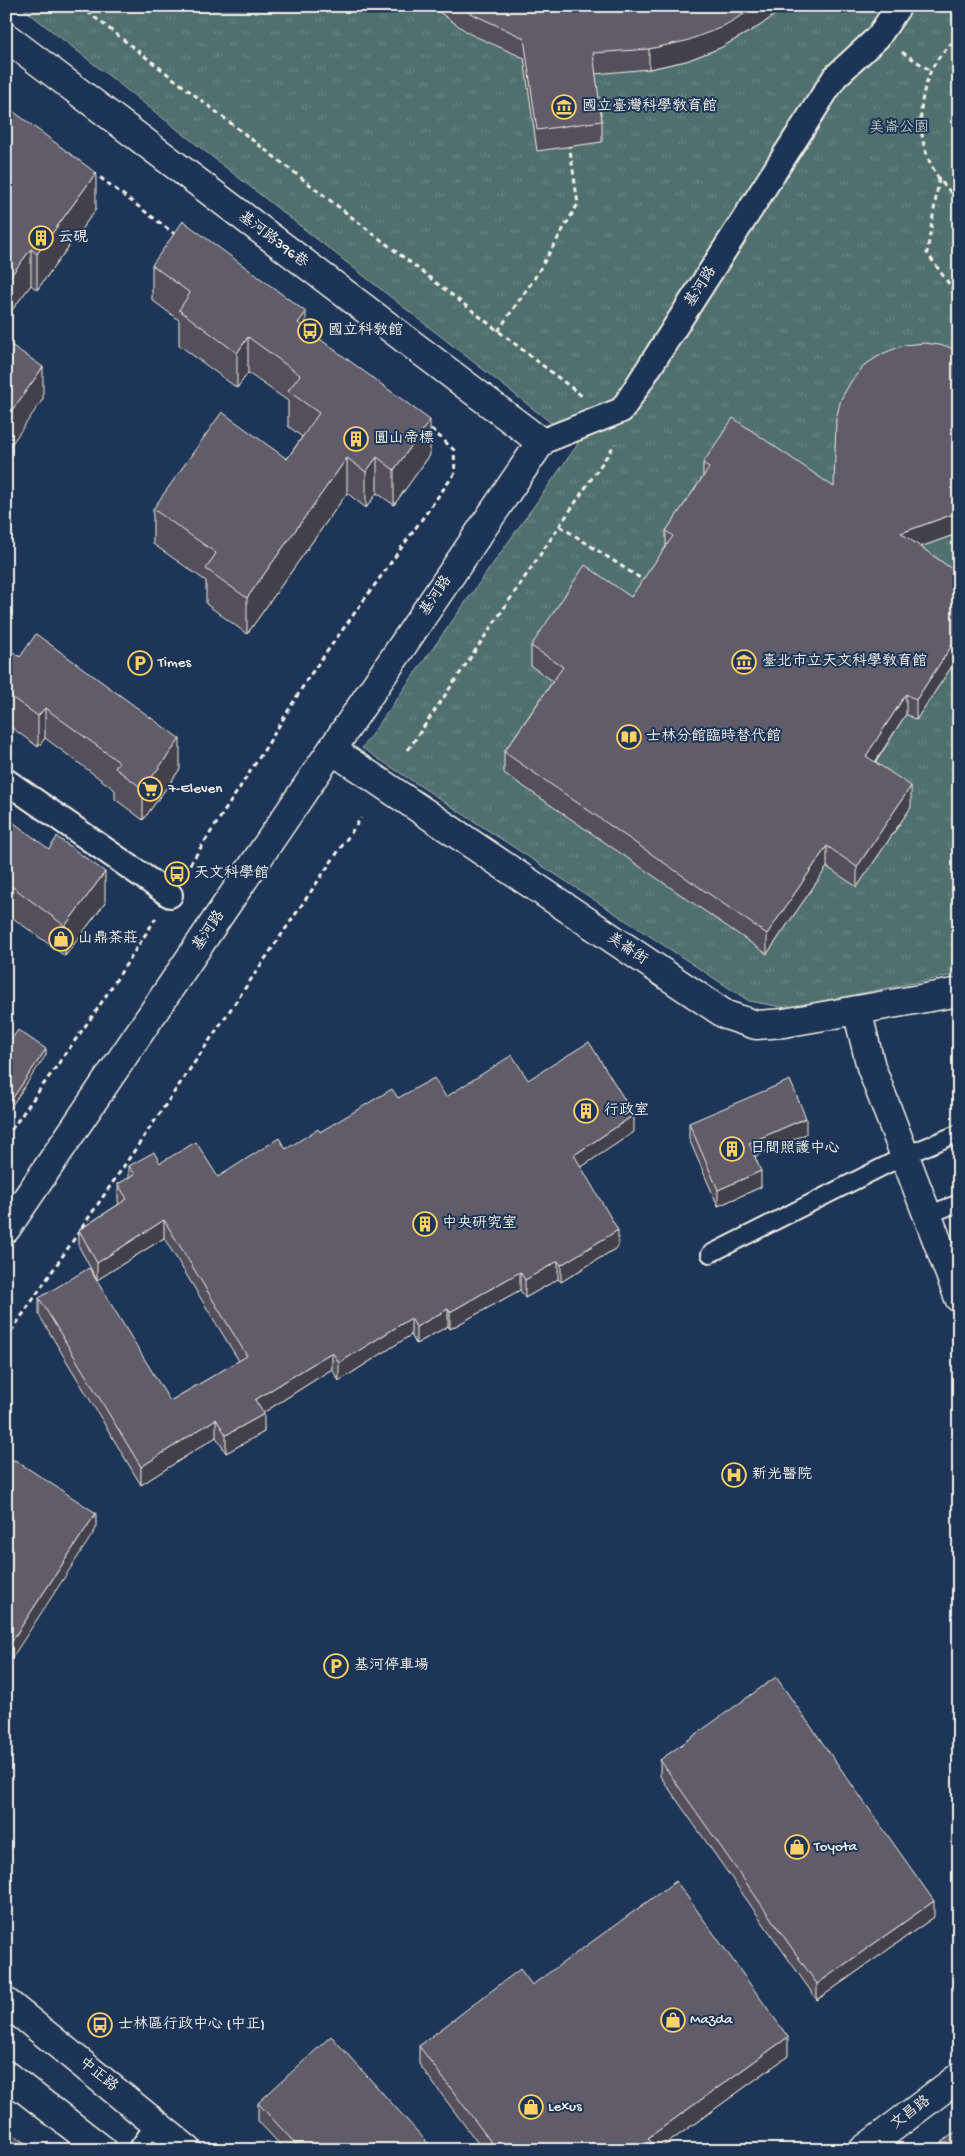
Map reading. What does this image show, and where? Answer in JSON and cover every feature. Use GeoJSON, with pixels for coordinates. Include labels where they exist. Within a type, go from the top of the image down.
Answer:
{"type":"FeatureCollection","features":[{"type":"Feature","properties":{"kind":"street","name":"基河路"},"geometry":{"type":"LineString","coordinates":[[6,1229],[541,442],[622,410],[835,77],[878,37],[899,6]]}},
{"type":"Feature","properties":{"kind":"street","name":"基河路396巷"},"geometry":{"type":"LineString","coordinates":[[6,37],[541,442]]}},
{"type":"Feature","properties":{"kind":"street","name":"美崙街"},"geometry":{"type":"LineString","coordinates":[[332,750],[726,1015],[756,1025],[784,1023],[959,992]]}},
{"type":"Feature","properties":{"kind":"street"},"geometry":{"type":"LineString","coordinates":[[6,781],[170,895]]}},
{"type":"Feature","properties":{"kind":"street"},"geometry":{"type":"LineString","coordinates":[[857,1010],[871,1067],[959,1298]]}},
{"type":"Feature","properties":{"kind":"street","name":"中正路"},"geometry":{"type":"LineString","coordinates":[[6,2002],[156,2122],[188,2150]]}},
{"type":"Feature","properties":{"kind":"street"},"geometry":{"type":"LineString","coordinates":[[6,2075],[103,2150]]}},
{"type":"Feature","properties":{"kind":"street","name":"文昌路"},"geometry":{"type":"LineString","coordinates":[[862,2150],[959,2077]]}},
{"type":"Feature","properties":{"kind":"lane"},"geometry":{"type":"LineString","coordinates":[[710,1254],[904,1156],[959,1133]]}},
{"type":"Feature","properties":{"kind":"lane"},"geometry":{"type":"LineString","coordinates":[[928,1215],[959,1203]]}},
{"type":"Feature","properties":{"kind":"lane"},"geometry":{"type":"LineString","coordinates":[[136,2150],[156,2122]]}},
{"type":"Feature","properties":{"kind":"path"},"geometry":{"type":"LineString","coordinates":[[959,36],[943,52],[931,71],[923,92],[920,114],[922,137],[928,159],[939,178],[959,199]]}},
{"type":"Feature","properties":{"kind":"path"},"geometry":{"type":"LineString","coordinates":[[878,37],[931,71]]}},
{"type":"Feature","properties":{"kind":"path"},"geometry":{"type":"LineString","coordinates":[[498,331],[534,279],[578,204],[569,137]]}},
{"type":"Feature","properties":{"kind":"path"},"geometry":{"type":"LineString","coordinates":[[92,172],[178,236]]}},
{"type":"Feature","properties":{"kind":"path"},"geometry":{"type":"LineString","coordinates":[[939,178],[927,253],[959,298]]}},
{"type":"Feature","properties":{"kind":"path"},"geometry":{"type":"LineString","coordinates":[[6,1137],[96,1011],[268,744],[308,678],[455,473],[454,450],[439,434],[423,422]]}},
{"type":"Feature","properties":{"kind":"path"},"geometry":{"type":"LineString","coordinates":[[560,526],[652,586]]}},
{"type":"Feature","properties":{"kind":"path"},"geometry":{"type":"LineString","coordinates":[[6,1339],[160,1110],[361,818]]}},
{"type":"Feature","properties":{"kind":"green space","name":"美崙公園"},"geometry":{"type":"Polygon","coordinates":[[[20,6],[959,6],[959,974],[787,1008],[749,1001],[362,748],[578,444],[20,6]]]}},
{"type":"Feature","properties":{"kind":"building","name":"國立臺灣科學教育館"},"geometry":{"type":"Polygon","coordinates":[[[460,6],[758,6],[720,28],[686,41],[649,49],[593,53],[602,121],[537,130],[524,38],[470,13],[460,6]]]}},
{"type":"Feature","properties":{"kind":"building","name":"云硯"},"geometry":{"type":"Polygon","coordinates":[[[10,109],[96,173],[37,254],[31,249],[6,282],[6,114],[10,109]]]}},
{"type":"Feature","properties":{"kind":"building"},"geometry":{"type":"Polygon","coordinates":[[[183,221],[306,312],[298,323],[430,420],[394,470],[377,457],[366,472],[347,458],[247,598],[206,569],[216,553],[153,509],[222,412],[287,459],[319,413],[288,391],[300,375],[248,337],[237,353],[179,310],[190,293],[152,265],[183,221]]]}},
{"type":"Feature","properties":{"kind":"building"},"geometry":{"type":"Polygon","coordinates":[[[7,342],[43,367],[6,419],[6,344],[7,342]]]}},
{"type":"Feature","properties":{"kind":"building","name":"臺北市立天文科學教育館"},"geometry":{"type":"Polygon","coordinates":[[[925,343],[946,346],[959,352],[959,512],[901,533],[959,574],[959,637],[916,700],[906,694],[866,756],[911,786],[857,867],[827,846],[767,934],[504,752],[563,667],[531,646],[585,565],[631,597],[673,536],[666,531],[709,468],[703,463],[733,418],[834,487],[836,419],[841,399],[852,380],[866,364],[884,353],[904,345],[925,343]]]}},
{"type":"Feature","properties":{"kind":"building"},"geometry":{"type":"Polygon","coordinates":[[[36,634],[180,739],[143,789],[115,768],[119,762],[45,708],[38,716],[6,695],[6,647],[20,657],[36,634]]]}},
{"type":"Feature","properties":{"kind":"building"},"geometry":{"type":"Polygon","coordinates":[[[6,817],[49,849],[57,837],[105,872],[65,926],[6,882],[6,817]]]}},
{"type":"Feature","properties":{"kind":"building"},"geometry":{"type":"Polygon","coordinates":[[[18,1030],[46,1049],[6,1108],[6,1047],[18,1030]]]}},
{"type":"Feature","properties":{"kind":"building"},"geometry":{"type":"Polygon","coordinates":[[[589,1042],[634,1115],[574,1155],[618,1230],[561,1265],[558,1261],[525,1280],[520,1272],[450,1312],[448,1309],[416,1327],[411,1318],[339,1363],[332,1352],[255,1400],[264,1414],[226,1435],[216,1419],[141,1467],[39,1298],[89,1268],[170,1401],[247,1356],[164,1220],[97,1263],[79,1230],[127,1199],[118,1184],[135,1174],[129,1166],[154,1152],[160,1163],[196,1142],[218,1177],[279,1138],[286,1149],[318,1129],[320,1132],[392,1089],[398,1098],[434,1078],[446,1097],[512,1055],[528,1080],[589,1042]]]}},
{"type":"Feature","properties":{"kind":"building","name":"日間照護中心"},"geometry":{"type":"Polygon","coordinates":[[[790,1080],[806,1118],[749,1143],[761,1171],[718,1190],[689,1123],[790,1080]]]}},
{"type":"Feature","properties":{"kind":"building"},"geometry":{"type":"Polygon","coordinates":[[[15,1460],[96,1513],[6,1650],[6,1462],[15,1460]]]}},
{"type":"Feature","properties":{"kind":"building","name":"Toyota"},"geometry":{"type":"Polygon","coordinates":[[[776,1677],[934,1901],[817,1984],[660,1760],[776,1677]]]}},
{"type":"Feature","properties":{"kind":"building"},"geometry":{"type":"Polygon","coordinates":[[[676,1881],[788,2037],[648,2138],[657,2150],[497,2150],[419,2046],[520,1969],[532,1985],[676,1881]]]}},
{"type":"Feature","properties":{"kind":"building"},"geometry":{"type":"Polygon","coordinates":[[[331,2036],[434,2150],[301,2150],[258,2103],[331,2036]]]}},
{"type":"Feature","properties":{"kind":"building"},"geometry":{"type":"Polygon","coordinates":[[[959,2129],[959,2150],[932,2150],[936,2147],[959,2129]]]}},
{"type":"Feature","properties":{"kind":"building"},"geometry":{"type":"Polygon","coordinates":[[[6,2131],[38,2150],[6,2150],[6,2131]]]}},
{"type":"Feature","properties":{"kind":"place","name":"國立臺灣科學教育館"},"geometry":{"type":"Point","coordinates":[564,107]}},
{"type":"Feature","properties":{"kind":"place","name":"云硯"},"geometry":{"type":"Point","coordinates":[41,238]}},
{"type":"Feature","properties":{"kind":"place","name":"國立科教館"},"geometry":{"type":"Point","coordinates":[310,331]}},
{"type":"Feature","properties":{"kind":"place","name":"圓山帝標"},"geometry":{"type":"Point","coordinates":[356,439]}},
{"type":"Feature","properties":{"kind":"place","name":"臺北市立天文科學教育館"},"geometry":{"type":"Point","coordinates":[744,662]}},
{"type":"Feature","properties":{"kind":"place","name":"Times"},"geometry":{"type":"Point","coordinates":[140,663]}},
{"type":"Feature","properties":{"kind":"place","name":"士林分館臨時替代館"},"geometry":{"type":"Point","coordinates":[629,737]}},
{"type":"Feature","properties":{"kind":"place","name":"7-Eleven"},"geometry":{"type":"Point","coordinates":[150,789]}},
{"type":"Feature","properties":{"kind":"place","name":"天文科學館"},"geometry":{"type":"Point","coordinates":[177,874]}},
{"type":"Feature","properties":{"kind":"place","name":"山鼎茶莊"},"geometry":{"type":"Point","coordinates":[61,939]}},
{"type":"Feature","properties":{"kind":"place","name":"行政室"},"geometry":{"type":"Point","coordinates":[586,1111]}},
{"type":"Feature","properties":{"kind":"place","name":"日間照護中心"},"geometry":{"type":"Point","coordinates":[732,1149]}},
{"type":"Feature","properties":{"kind":"place","name":"中央研究室"},"geometry":{"type":"Point","coordinates":[425,1224]}},
{"type":"Feature","properties":{"kind":"place","name":"新光醫院"},"geometry":{"type":"Point","coordinates":[734,1475]}},
{"type":"Feature","properties":{"kind":"place","name":"基河停車場"},"geometry":{"type":"Point","coordinates":[336,1666]}},
{"type":"Feature","properties":{"kind":"place","name":"Toyota"},"geometry":{"type":"Point","coordinates":[797,1847]}},
{"type":"Feature","properties":{"kind":"place","name":"Mazda"},"geometry":{"type":"Point","coordinates":[673,2020]}},
{"type":"Feature","properties":{"kind":"place","name":"士林區行政中心 (中正)"},"geometry":{"type":"Point","coordinates":[100,2025]}},
{"type":"Feature","properties":{"kind":"place","name":"Lexus"},"geometry":{"type":"Point","coordinates":[531,2107]}}]}
